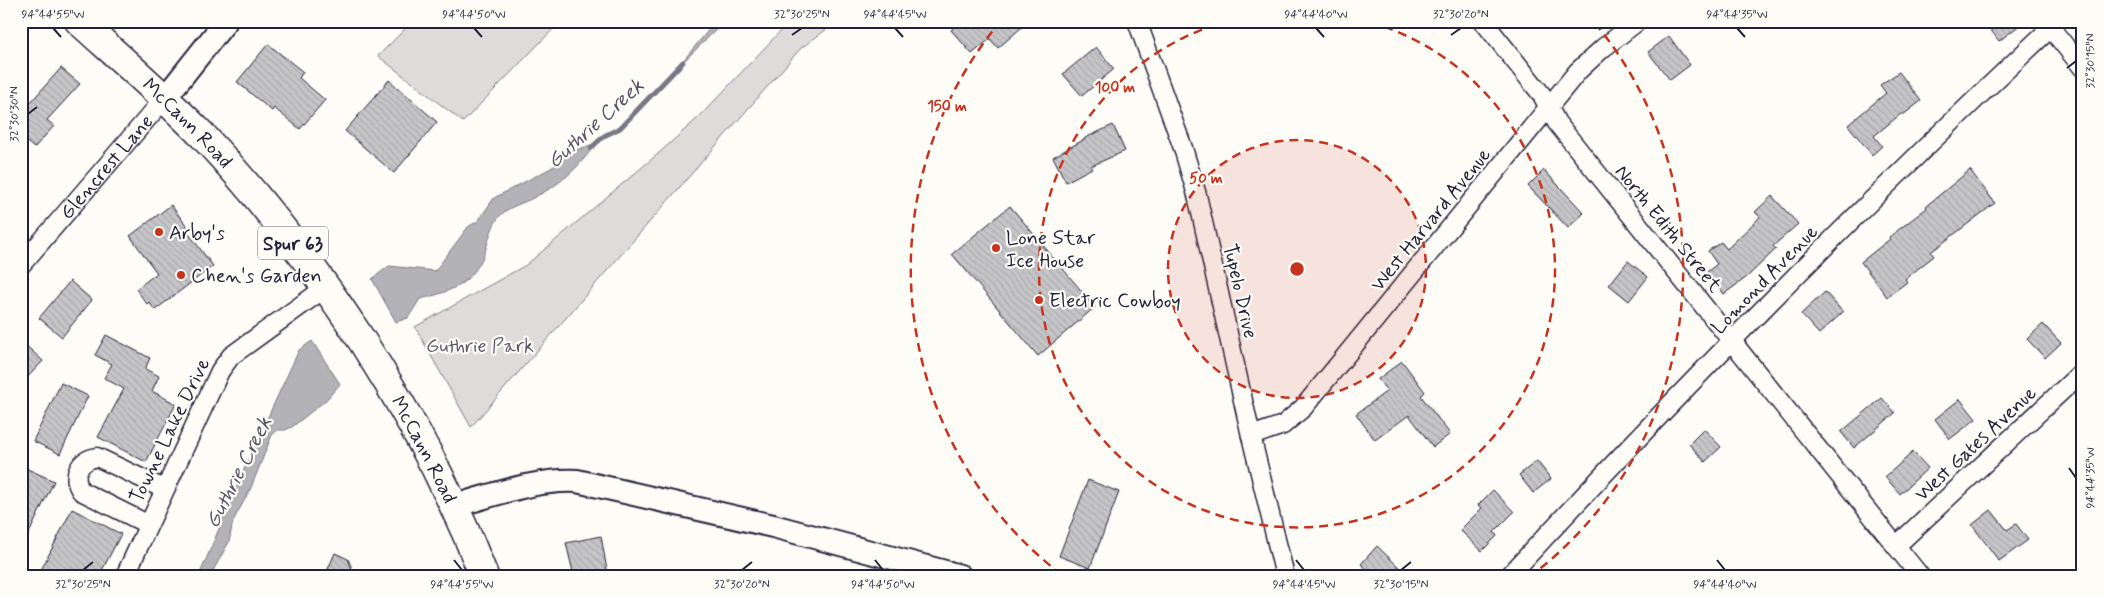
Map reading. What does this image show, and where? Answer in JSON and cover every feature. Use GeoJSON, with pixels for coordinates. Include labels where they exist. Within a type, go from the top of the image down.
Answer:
{"type":"FeatureCollection","features":[{"type":"Feature","properties":{"kind":"main road","name":"McCann Road"},"geometry":{"type":"LineString","coordinates":[[79,21],[165,98],[203,137],[296,246],[386,380],[454,506]]}},
{"type":"Feature","properties":{"kind":"main road","name":"Spur 63"},"geometry":{"type":"LineString","coordinates":[[454,506],[484,576]]}},
{"type":"Feature","properties":{"kind":"street","name":"Glencrest Lane"},"geometry":{"type":"LineString","coordinates":[[21,265],[165,98],[226,21]]}},
{"type":"Feature","properties":{"kind":"street","name":"Tupelo Drive"},"geometry":{"type":"LineString","coordinates":[[1137,21],[1180,138],[1197,195],[1251,436],[1285,576]]}},
{"type":"Feature","properties":{"kind":"street","name":"North Edith Street"},"geometry":{"type":"LineString","coordinates":[[1482,21],[1542,95],[1557,124],[1920,576]]}},
{"type":"Feature","properties":{"kind":"street","name":"West Harvard Avenue"},"geometry":{"type":"LineString","coordinates":[[1251,436],[1283,425],[1303,408],[1586,62],[1638,21]]}},
{"type":"Feature","properties":{"kind":"street"},"geometry":{"type":"LineString","coordinates":[[2051,24],[2083,68]]}},
{"type":"Feature","properties":{"kind":"street","name":"Lomond Avenue"},"geometry":{"type":"LineString","coordinates":[[1509,576],[1637,437],[1892,178],[2051,24]]}},
{"type":"Feature","properties":{"kind":"street","name":"Towne Lake Drive"},"geometry":{"type":"LineString","coordinates":[[125,576],[210,389],[231,356],[325,288]]}},
{"type":"Feature","properties":{"kind":"street","name":"West Gates Avenue"},"geometry":{"type":"LineString","coordinates":[[1896,546],[2083,371]]}},
{"type":"Feature","properties":{"kind":"street"},"geometry":{"type":"LineString","coordinates":[[147,524],[81,491],[77,484],[76,477],[78,471],[82,463],[90,458],[97,457],[164,489]]}},
{"type":"Feature","properties":{"kind":"street","name":"McCann Road"},"geometry":{"type":"LineString","coordinates":[[454,506],[527,486],[556,481],[577,481],[773,526],[960,576]]}},
{"type":"Feature","properties":{"kind":"green space"},"geometry":{"type":"Polygon","coordinates":[[[413,21],[561,21],[463,122],[378,56],[413,21]]]}},
{"type":"Feature","properties":{"kind":"green space","name":"Guthrie Park"},"geometry":{"type":"Polygon","coordinates":[[[790,21],[838,21],[801,48],[471,427],[415,327],[526,265],[700,116],[790,21]]]}},
{"type":"Feature","properties":{"kind":"shaded area"},"geometry":{"type":"Polygon","coordinates":[[[716,21],[725,21],[679,66],[682,62],[716,21]]]}},
{"type":"Feature","properties":{"kind":"shaded area"},"geometry":{"type":"Polygon","coordinates":[[[596,143],[583,161],[560,181],[543,193],[505,211],[499,217],[483,257],[471,276],[454,288],[420,299],[408,318],[396,322],[372,279],[389,266],[435,271],[468,227],[478,221],[494,198],[551,168],[576,150],[596,143]]]}},
{"type":"Feature","properties":{"kind":"shaded area"},"geometry":{"type":"Polygon","coordinates":[[[312,341],[340,384],[326,400],[292,427],[278,430],[272,435],[250,490],[233,521],[229,542],[210,576],[199,576],[248,460],[299,350],[312,341]]]}},
{"type":"Feature","properties":{"kind":"building"},"geometry":{"type":"Polygon","coordinates":[[[961,21],[1029,21],[998,48],[990,39],[972,54],[951,30],[961,21]]]}},
{"type":"Feature","properties":{"kind":"building"},"geometry":{"type":"Polygon","coordinates":[[[1984,21],[2025,21],[1999,41],[1984,21]]]}},
{"type":"Feature","properties":{"kind":"building"},"geometry":{"type":"Polygon","coordinates":[[[1669,36],[1690,65],[1670,80],[1648,52],[1669,36]]]}},
{"type":"Feature","properties":{"kind":"building"},"geometry":{"type":"Polygon","coordinates":[[[268,44],[303,72],[299,78],[325,100],[300,129],[274,108],[272,111],[237,82],[268,44]]]}},
{"type":"Feature","properties":{"kind":"building"},"geometry":{"type":"Polygon","coordinates":[[[1096,47],[1114,69],[1082,96],[1063,74],[1096,47]]]}},
{"type":"Feature","properties":{"kind":"building"},"geometry":{"type":"Polygon","coordinates":[[[61,68],[80,84],[47,120],[54,126],[34,148],[21,137],[21,97],[29,104],[61,68]]]}},
{"type":"Feature","properties":{"kind":"building"},"geometry":{"type":"Polygon","coordinates":[[[1899,72],[1921,101],[1903,115],[1902,113],[1874,136],[1882,146],[1872,155],[1848,125],[1886,93],[1880,85],[1899,72]]]}},
{"type":"Feature","properties":{"kind":"building"},"geometry":{"type":"Polygon","coordinates":[[[389,80],[437,122],[394,173],[345,131],[389,80]]]}},
{"type":"Feature","properties":{"kind":"building"},"geometry":{"type":"Polygon","coordinates":[[[1113,125],[1125,151],[1091,166],[1092,168],[1066,182],[1053,157],[1085,138],[1113,125]]]}},
{"type":"Feature","properties":{"kind":"building"},"geometry":{"type":"Polygon","coordinates":[[[1544,170],[1584,213],[1568,228],[1528,186],[1544,170]]]}},
{"type":"Feature","properties":{"kind":"building"},"geometry":{"type":"Polygon","coordinates":[[[1970,170],[1995,203],[1931,252],[1934,256],[1905,279],[1907,282],[1887,297],[1861,262],[1970,170]]]}},
{"type":"Feature","properties":{"kind":"building"},"geometry":{"type":"Polygon","coordinates":[[[1772,196],[1798,224],[1773,246],[1776,249],[1747,277],[1724,294],[1707,272],[1717,264],[1708,251],[1721,242],[1727,249],[1760,217],[1755,212],[1772,196]]]}},
{"type":"Feature","properties":{"kind":"building"},"geometry":{"type":"Polygon","coordinates":[[[171,205],[189,229],[186,230],[213,266],[155,310],[149,302],[147,304],[136,289],[157,273],[130,236],[171,205]]]}},
{"type":"Feature","properties":{"kind":"building","name":"Electric Cowboy"},"geometry":{"type":"Polygon","coordinates":[[[1010,206],[1095,307],[1038,356],[952,254],[1010,206]]]}},
{"type":"Feature","properties":{"kind":"building"},"geometry":{"type":"Polygon","coordinates":[[[1628,261],[1648,277],[1629,301],[1609,285],[1628,261]]]}},
{"type":"Feature","properties":{"kind":"building"},"geometry":{"type":"Polygon","coordinates":[[[70,281],[92,300],[62,337],[39,318],[70,281]]]}},
{"type":"Feature","properties":{"kind":"building"},"geometry":{"type":"Polygon","coordinates":[[[1825,292],[1843,312],[1819,334],[1801,314],[1825,292]]]}},
{"type":"Feature","properties":{"kind":"building"},"geometry":{"type":"Polygon","coordinates":[[[2043,324],[2061,343],[2045,358],[2027,339],[2043,324]]]}},
{"type":"Feature","properties":{"kind":"building"},"geometry":{"type":"Polygon","coordinates":[[[106,335],[150,358],[145,369],[159,376],[152,391],[176,404],[146,462],[98,437],[124,389],[104,378],[112,364],[95,355],[106,335]]]}},
{"type":"Feature","properties":{"kind":"building"},"geometry":{"type":"Polygon","coordinates":[[[21,341],[43,361],[21,384],[21,341]]]}},
{"type":"Feature","properties":{"kind":"building"},"geometry":{"type":"Polygon","coordinates":[[[1402,361],[1425,392],[1421,396],[1450,434],[1433,447],[1409,415],[1375,440],[1356,414],[1387,391],[1378,379],[1402,361]]]}},
{"type":"Feature","properties":{"kind":"building"},"geometry":{"type":"Polygon","coordinates":[[[61,383],[88,396],[60,454],[33,441],[61,383]]]}},
{"type":"Feature","properties":{"kind":"building"},"geometry":{"type":"Polygon","coordinates":[[[1882,398],[1895,413],[1854,448],[1841,432],[1882,398]]]}},
{"type":"Feature","properties":{"kind":"building"},"geometry":{"type":"Polygon","coordinates":[[[1960,399],[1976,419],[1950,439],[1935,419],[1960,399]]]}},
{"type":"Feature","properties":{"kind":"building"},"geometry":{"type":"Polygon","coordinates":[[[1704,429],[1721,447],[1705,462],[1689,444],[1704,429]]]}},
{"type":"Feature","properties":{"kind":"building"},"geometry":{"type":"Polygon","coordinates":[[[1913,452],[1928,468],[1900,494],[1885,477],[1913,452]]]}},
{"type":"Feature","properties":{"kind":"building"},"geometry":{"type":"Polygon","coordinates":[[[1537,461],[1551,479],[1533,493],[1519,475],[1537,461]]]}},
{"type":"Feature","properties":{"kind":"building"},"geometry":{"type":"Polygon","coordinates":[[[21,466],[54,481],[21,550],[21,466]]]}},
{"type":"Feature","properties":{"kind":"building"},"geometry":{"type":"Polygon","coordinates":[[[1088,480],[1119,492],[1090,568],[1059,556],[1088,480]]]}},
{"type":"Feature","properties":{"kind":"building"},"geometry":{"type":"Polygon","coordinates":[[[1493,490],[1514,512],[1494,532],[1497,536],[1482,551],[1460,530],[1482,508],[1478,505],[1493,490]]]}},
{"type":"Feature","properties":{"kind":"building"},"geometry":{"type":"Polygon","coordinates":[[[72,509],[121,534],[99,576],[38,576],[72,509]]]}},
{"type":"Feature","properties":{"kind":"building"},"geometry":{"type":"Polygon","coordinates":[[[1991,510],[2007,530],[2016,524],[2028,540],[1999,561],[1972,525],[1991,510]]]}},
{"type":"Feature","properties":{"kind":"building"},"geometry":{"type":"Polygon","coordinates":[[[601,536],[608,576],[574,576],[566,543],[601,536]]]}},
{"type":"Feature","properties":{"kind":"building"},"geometry":{"type":"Polygon","coordinates":[[[1377,546],[1408,576],[1374,576],[1361,564],[1377,546]]]}},
{"type":"Feature","properties":{"kind":"building"},"geometry":{"type":"Polygon","coordinates":[[[335,553],[348,559],[355,576],[325,576],[335,553]]]}},
{"type":"Feature","properties":{"kind":"waterway","name":"Guthrie Creek"},"geometry":{"type":"LineString","coordinates":[[591,148],[604,136],[620,128],[683,62]]}},
{"type":"Feature","properties":{"kind":"place","name":"Arby's"},"geometry":{"type":"Point","coordinates":[159,232]}},
{"type":"Feature","properties":{"kind":"place","name":"Lone Star Ice House"},"geometry":{"type":"Point","coordinates":[996,248]}},
{"type":"Feature","properties":{"kind":"place","name":"Chen's Garden"},"geometry":{"type":"Point","coordinates":[181,275]}},
{"type":"Feature","properties":{"kind":"place","name":"Electric Cowboy"},"geometry":{"type":"Point","coordinates":[1039,300]}}]}
